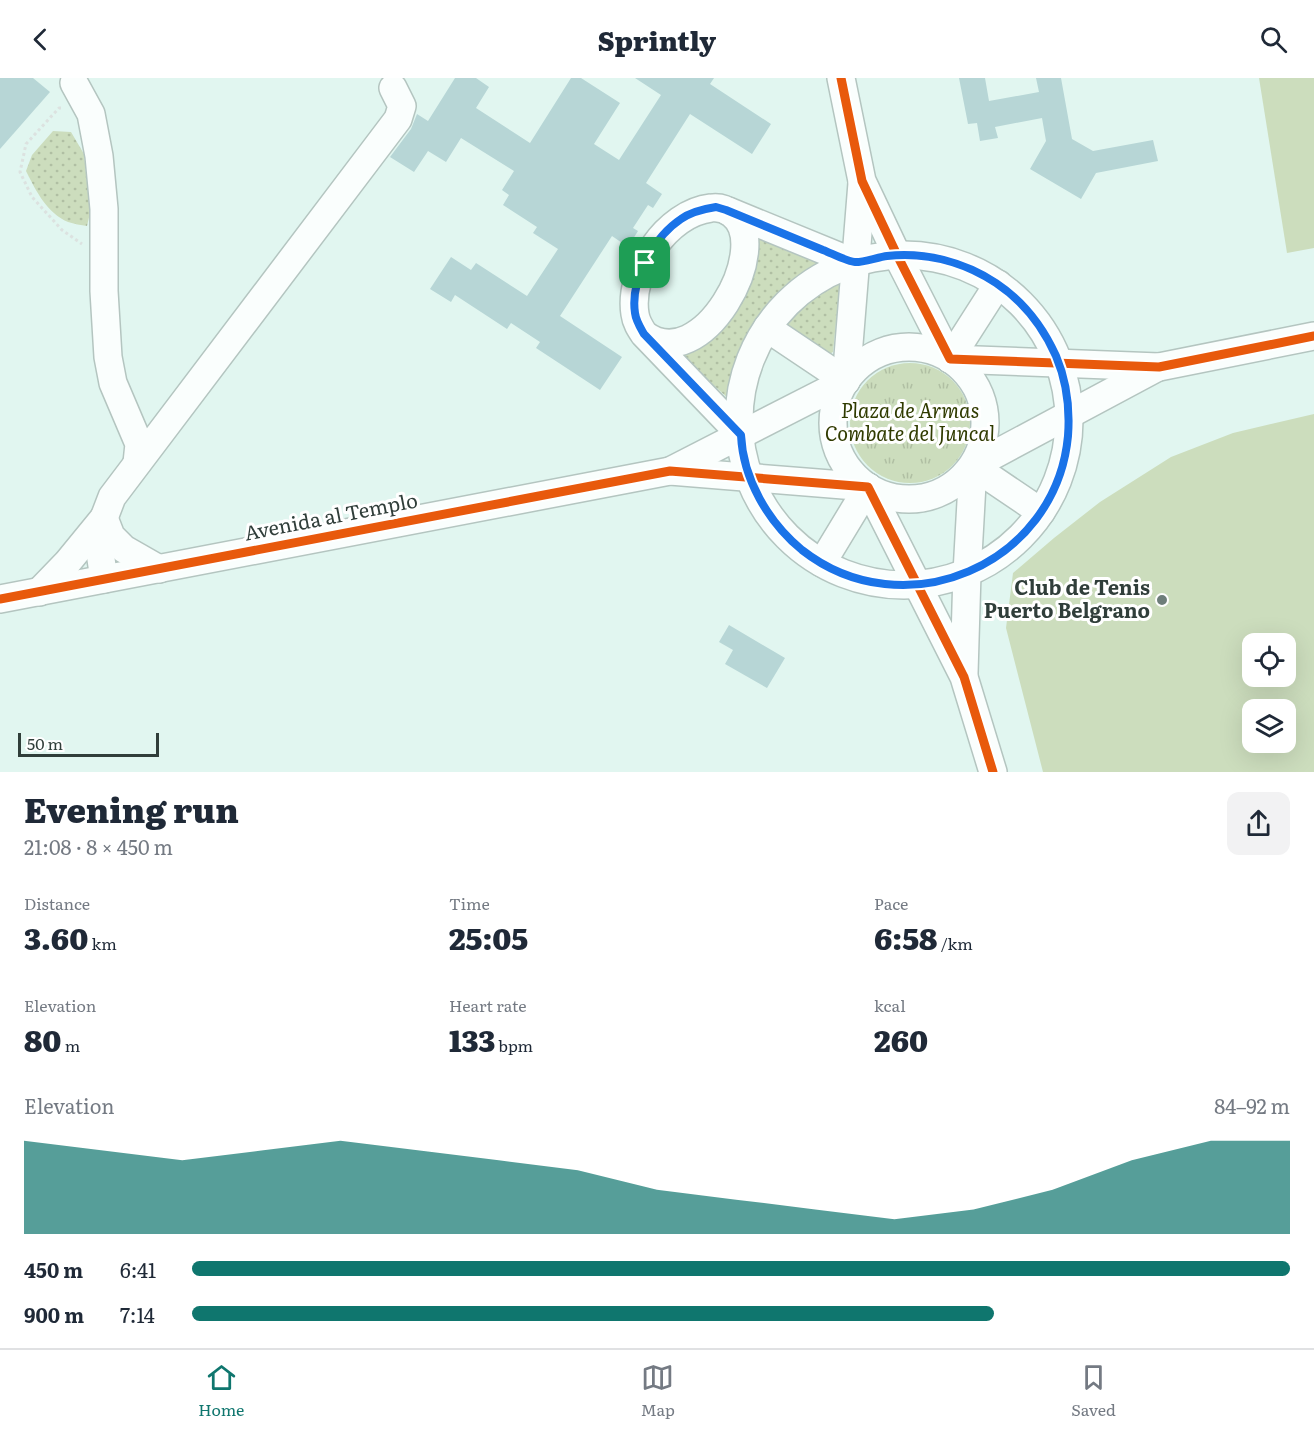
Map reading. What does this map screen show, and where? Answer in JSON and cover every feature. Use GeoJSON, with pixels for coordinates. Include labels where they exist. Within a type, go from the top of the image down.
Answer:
{"type":"FeatureCollection","features":[{"type":"Feature","properties":{"kind":"street"},"geometry":{"type":"LineString","coordinates":[[841,78],[862,181],[950,359]]}},
{"type":"Feature","properties":{"kind":"street"},"geometry":{"type":"LineString","coordinates":[[104,579],[99,546],[104,518],[112,497],[398,119],[402,106],[393,88]]}},
{"type":"Feature","properties":{"kind":"street"},"geometry":{"type":"LineString","coordinates":[[78,91],[91,114],[99,156],[104,209],[104,291],[108,357],[113,383],[139,444],[137,463]]}},
{"type":"Feature","properties":{"kind":"street"},"geometry":{"type":"LineString","coordinates":[[846,381],[862,181]]}},
{"type":"Feature","properties":{"kind":"street"},"geometry":{"type":"LineString","coordinates":[[741,435],[638,325],[634,304],[639,279],[652,250],[669,229],[681,219],[716,207],[855,263]]}},
{"type":"Feature","properties":{"kind":"street"},"geometry":{"type":"LineString","coordinates":[[644,334],[662,344],[673,344],[686,340],[700,332],[713,320],[727,301],[737,281],[743,261],[745,235],[734,215],[726,210]]}},
{"type":"Feature","properties":{"kind":"street"},"geometry":{"type":"LineString","coordinates":[[897,255],[940,259],[980,273],[998,284],[1022,305],[1050,343],[1065,383],[1069,413],[1068,441],[1061,471],[1049,499],[1024,534],[992,560],[967,573],[917,585],[893,585],[856,579],[822,564],[795,544],[763,505],[750,478],[741,435],[741,402],[745,380],[751,359],[767,328],[794,297],[833,271],[883,256],[897,255]]}},
{"type":"Feature","properties":{"kind":"street"},"geometry":{"type":"LineString","coordinates":[[950,359],[998,284]]}},
{"type":"Feature","properties":{"kind":"street"},"geometry":{"type":"LineString","coordinates":[[767,328],[846,381]]}},
{"type":"Feature","properties":{"kind":"street"},"geometry":{"type":"LineString","coordinates":[[950,359],[1159,367],[1314,336]]}},
{"type":"Feature","properties":{"kind":"street"},"geometry":{"type":"LineString","coordinates":[[894,348],[929,349],[950,359],[959,365],[974,382],[983,402],[985,435],[973,466],[954,485],[929,497],[902,499],[884,495],[868,487],[852,474],[837,448],[835,439],[833,429],[835,409],[846,381],[854,371],[872,357],[894,348]]}},
{"type":"Feature","properties":{"kind":"street"},"geometry":{"type":"LineString","coordinates":[[973,466],[1159,367]]}},
{"type":"Feature","properties":{"kind":"street"},"geometry":{"type":"LineString","coordinates":[[670,471],[846,381]]}},
{"type":"Feature","properties":{"kind":"street"},"geometry":{"type":"LineString","coordinates":[[973,466],[1041,512]]}},
{"type":"Feature","properties":{"kind":"street"},"geometry":{"type":"LineString","coordinates":[[964,677],[973,466]]}},
{"type":"Feature","properties":{"kind":"street"},"geometry":{"type":"LineString","coordinates":[[670,471],[868,487]]}},
{"type":"Feature","properties":{"kind":"street","name":"Avenida al Templo"},"geometry":{"type":"LineString","coordinates":[[0,599],[670,471]]}},
{"type":"Feature","properties":{"kind":"street"},"geometry":{"type":"LineString","coordinates":[[822,564],[868,487]]}},
{"type":"Feature","properties":{"kind":"street"},"geometry":{"type":"LineString","coordinates":[[868,487],[964,677],[993,772]]}},
{"type":"Feature","properties":{"kind":"street"},"geometry":{"type":"LineString","coordinates":[[104,518],[111,536],[124,549],[159,569]]}},
{"type":"Feature","properties":{"kind":"street"},"geometry":{"type":"LineString","coordinates":[[39,592],[67,563],[104,518]]}},
{"type":"Feature","properties":{"kind":"path"},"geometry":{"type":"LineString","coordinates":[[78,91],[26,144],[20,172],[32,197],[62,230],[104,257]]}},
{"type":"Feature","properties":{"kind":"green space"},"geometry":{"type":"Polygon","coordinates":[[[1259,78],[1314,78],[1314,248],[1287,253],[1259,78]]]}},
{"type":"Feature","properties":{"kind":"green space"},"geometry":{"type":"Polygon","coordinates":[[[53,131],[71,132],[84,154],[90,213],[87,226],[68,222],[54,213],[38,194],[26,171],[32,155],[53,131]]]}},
{"type":"Feature","properties":{"kind":"green space"},"geometry":{"type":"Polygon","coordinates":[[[759,237],[824,263],[786,289],[760,319],[742,355],[729,399],[683,356],[756,254],[759,237]]]}},
{"type":"Feature","properties":{"kind":"green space"},"geometry":{"type":"Polygon","coordinates":[[[835,276],[840,281],[833,352],[828,355],[783,323],[782,319],[806,293],[835,276]]]}},
{"type":"Feature","properties":{"kind":"green space","name":"Plaza de Armas Combate del Juncal"},"geometry":{"type":"Polygon","coordinates":[[[910,363],[933,367],[953,380],[966,400],[970,423],[966,446],[953,466],[933,479],[910,483],[887,479],[867,466],[854,446],[850,423],[854,400],[867,380],[887,367],[910,363]]]}},
{"type":"Feature","properties":{"kind":"green space","name":"Club de Tenis Puerto Belgrano"},"geometry":{"type":"Polygon","coordinates":[[[1314,414],[1314,772],[1043,772],[1006,628],[1013,573],[1100,502],[1171,457],[1233,433],[1314,414]]]}},
{"type":"Feature","properties":{"kind":"building"},"geometry":{"type":"Polygon","coordinates":[[[0,78],[33,78],[50,92],[0,149],[0,78]]]}},
{"type":"Feature","properties":{"kind":"building"},"geometry":{"type":"Polygon","coordinates":[[[455,78],[476,78],[489,87],[476,108],[530,143],[571,78],[581,78],[620,103],[594,144],[619,160],[661,95],[635,78],[714,78],[710,84],[771,124],[752,154],[690,114],[646,183],[662,194],[653,208],[648,205],[633,228],[638,231],[628,247],[612,236],[560,316],[622,357],[600,390],[536,348],[540,342],[511,323],[507,329],[455,295],[451,302],[430,289],[451,257],[471,270],[476,263],[527,296],[558,249],[533,233],[537,227],[503,205],[509,195],[502,190],[514,171],[461,138],[446,162],[428,151],[414,172],[390,157],[411,129],[417,114],[428,121],[455,78]]]}},
{"type":"Feature","properties":{"kind":"building"},"geometry":{"type":"Polygon","coordinates":[[[959,78],[985,78],[989,101],[1039,92],[1036,78],[1061,78],[1072,139],[1093,151],[1153,140],[1158,161],[1096,173],[1081,199],[1030,169],[1046,141],[1042,118],[995,127],[998,138],[980,141],[977,123],[968,124],[959,78]]]}},
{"type":"Feature","properties":{"kind":"building"},"geometry":{"type":"Polygon","coordinates":[[[729,625],[785,658],[767,688],[725,664],[733,650],[719,642],[729,625]]]}},
{"type":"Feature","properties":{"kind":"cycle path"},"geometry":{"type":"LineString","coordinates":[[841,78],[862,181],[950,359],[1159,367],[1314,336]]}},
{"type":"Feature","properties":{"kind":"cycle path"},"geometry":{"type":"LineString","coordinates":[[0,599],[670,471],[868,487],[964,677],[993,772]]}},
{"type":"Feature","properties":{"kind":"place","name":"Club de Tenis Puerto Belgrano"},"geometry":{"type":"Point","coordinates":[1162,600]}},
{"type":"Feature","properties":{"kind":"route"},"geometry":{"type":"LineString","coordinates":[[716,207],[855,263],[883,256],[918,256],[940,259],[980,273],[998,284],[1032,316],[1050,343],[1065,383],[1069,413],[1068,441],[1061,471],[1049,499],[1024,534],[1003,552],[980,567],[949,579],[931,584],[875,583],[856,579],[822,564],[783,532],[763,505],[750,478],[741,435],[638,325],[634,304],[645,263],[660,239],[681,219],[692,213],[716,207]]}}]}
